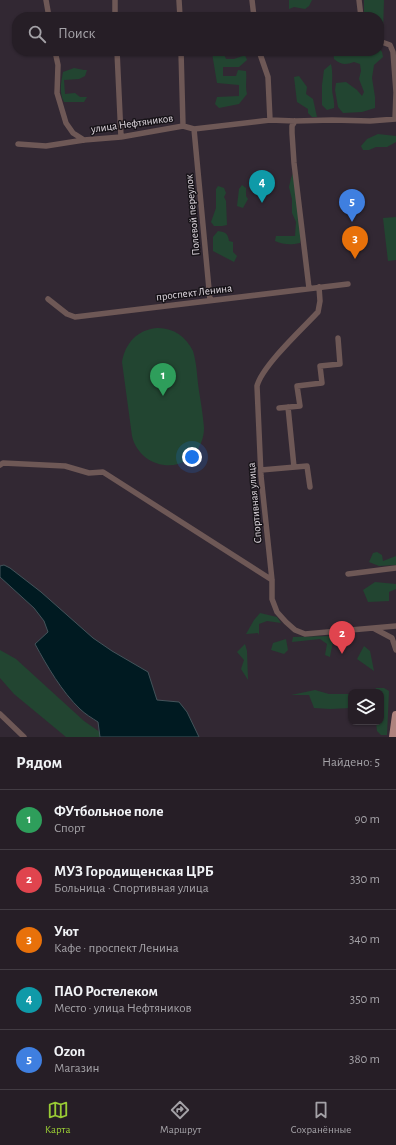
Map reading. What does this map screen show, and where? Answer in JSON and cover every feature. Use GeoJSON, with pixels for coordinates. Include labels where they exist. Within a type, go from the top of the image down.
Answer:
{"type":"FeatureCollection","features":[{"type":"Feature","properties":{"kind":"main road"},"geometry":{"type":"LineString","coordinates":[[393,737],[396,715]]}},
{"type":"Feature","properties":{"kind":"street"},"geometry":{"type":"LineString","coordinates":[[46,0],[48,12]]}},
{"type":"Feature","properties":{"kind":"street"},"geometry":{"type":"LineString","coordinates":[[115,0],[115,12]]}},
{"type":"Feature","properties":{"kind":"street"},"geometry":{"type":"LineString","coordinates":[[179,0],[180,12]]}},
{"type":"Feature","properties":{"kind":"street"},"geometry":{"type":"LineString","coordinates":[[252,0],[253,12]]}},
{"type":"Feature","properties":{"kind":"street"},"geometry":{"type":"LineString","coordinates":[[359,0],[360,12]]}},
{"type":"Feature","properties":{"kind":"street"},"geometry":{"type":"LineString","coordinates":[[384,43],[390,45],[394,52],[396,92],[395,119]]}},
{"type":"Feature","properties":{"kind":"street"},"geometry":{"type":"LineString","coordinates":[[57,56],[58,65],[57,93],[66,123],[73,133],[84,140]]}},
{"type":"Feature","properties":{"kind":"street"},"geometry":{"type":"LineString","coordinates":[[117,56],[121,137]]}},
{"type":"Feature","properties":{"kind":"street"},"geometry":{"type":"LineString","coordinates":[[181,56],[184,126]]}},
{"type":"Feature","properties":{"kind":"street"},"geometry":{"type":"LineString","coordinates":[[261,56],[268,77],[270,120]]}},
{"type":"Feature","properties":{"kind":"street","name":"улица Нефтяников"},"geometry":{"type":"LineString","coordinates":[[18,144],[46,146],[84,140],[121,137],[184,126],[194,129],[270,120],[370,121],[395,119]]}},
{"type":"Feature","properties":{"kind":"street"},"geometry":{"type":"LineString","coordinates":[[295,121],[292,126],[294,163],[309,288]]}},
{"type":"Feature","properties":{"kind":"street","name":"Полевой переулок"},"geometry":{"type":"LineString","coordinates":[[194,129],[210,300]]}},
{"type":"Feature","properties":{"kind":"street","name":"проспект Ленина"},"geometry":{"type":"LineString","coordinates":[[48,298],[67,314],[75,316],[348,284]]}},
{"type":"Feature","properties":{"kind":"street","name":"Спортивная улица"},"geometry":{"type":"LineString","coordinates":[[319,287],[320,301],[318,312],[268,367],[259,378],[257,386],[261,470],[272,580],[272,599],[277,612],[295,630],[305,634],[396,626]]}},
{"type":"Feature","properties":{"kind":"street"},"geometry":{"type":"LineString","coordinates":[[280,408],[300,406],[297,386],[322,383],[320,366],[340,364],[338,338]]}},
{"type":"Feature","properties":{"kind":"street"},"geometry":{"type":"LineString","coordinates":[[288,407],[294,467]]}},
{"type":"Feature","properties":{"kind":"street"},"geometry":{"type":"LineString","coordinates":[[0,465],[3,463],[65,466],[89,473],[103,472],[272,580]]}},
{"type":"Feature","properties":{"kind":"street"},"geometry":{"type":"LineString","coordinates":[[261,470],[307,466],[310,487]]}},
{"type":"Feature","properties":{"kind":"street"},"geometry":{"type":"LineString","coordinates":[[348,574],[396,568]]}},
{"type":"Feature","properties":{"kind":"street"},"geometry":{"type":"LineString","coordinates":[[373,629],[383,632],[392,638],[396,650]]}},
{"type":"Feature","properties":{"kind":"street"},"geometry":{"type":"LineString","coordinates":[[0,714],[24,737]]}},
{"type":"Feature","properties":{"kind":"green space"},"geometry":{"type":"Polygon","coordinates":[[[289,0],[312,0],[309,6],[305,9],[294,7],[289,9],[289,0]]]}},
{"type":"Feature","properties":{"kind":"green space"},"geometry":{"type":"Polygon","coordinates":[[[364,0],[384,0],[384,12],[364,12],[364,0]]]}},
{"type":"Feature","properties":{"kind":"green space"},"geometry":{"type":"Polygon","coordinates":[[[212,56],[225,56],[226,59],[234,59],[245,56],[247,60],[239,67],[223,67],[223,76],[236,76],[238,70],[246,71],[247,94],[239,104],[219,108],[215,104],[217,97],[239,96],[239,85],[217,83],[212,56]]]}},
{"type":"Feature","properties":{"kind":"green space"},"geometry":{"type":"Polygon","coordinates":[[[334,56],[383,56],[374,65],[372,78],[375,108],[362,112],[343,113],[338,107],[335,90],[336,83],[346,82],[357,90],[362,96],[364,92],[359,79],[361,71],[360,64],[354,62],[346,64],[334,59],[334,56]]]}},
{"type":"Feature","properties":{"kind":"green space"},"geometry":{"type":"Polygon","coordinates":[[[331,64],[334,108],[327,110],[322,105],[322,85],[324,70],[331,64]]]}},
{"type":"Feature","properties":{"kind":"green space"},"geometry":{"type":"Polygon","coordinates":[[[74,68],[87,70],[85,76],[79,79],[64,80],[65,94],[75,93],[80,97],[87,97],[84,102],[64,102],[61,91],[63,72],[74,68]]]}},
{"type":"Feature","properties":{"kind":"green space"},"geometry":{"type":"Polygon","coordinates":[[[299,76],[307,87],[306,94],[313,99],[317,117],[312,117],[308,113],[308,109],[297,102],[294,77],[299,76]]]}},
{"type":"Feature","properties":{"kind":"green space"},"geometry":{"type":"Polygon","coordinates":[[[378,134],[396,136],[396,142],[387,147],[376,147],[369,150],[363,150],[361,146],[367,139],[378,134]]]}},
{"type":"Feature","properties":{"kind":"green space"},"geometry":{"type":"Polygon","coordinates":[[[293,174],[301,236],[300,243],[288,244],[275,241],[276,236],[295,236],[296,222],[292,213],[292,199],[289,187],[293,174]]]}},
{"type":"Feature","properties":{"kind":"green space"},"geometry":{"type":"Polygon","coordinates":[[[242,185],[246,188],[246,196],[248,199],[243,208],[237,206],[239,189],[242,185]]]}},
{"type":"Feature","properties":{"kind":"green space"},"geometry":{"type":"Polygon","coordinates":[[[218,186],[224,188],[226,193],[224,197],[226,201],[227,225],[214,226],[211,222],[216,208],[216,189],[218,186]]]}},
{"type":"Feature","properties":{"kind":"green space"},"geometry":{"type":"Polygon","coordinates":[[[396,217],[396,260],[388,261],[383,218],[396,217]]]}},
{"type":"Feature","properties":{"kind":"green space"},"geometry":{"type":"Polygon","coordinates":[[[218,231],[226,234],[229,241],[233,242],[233,252],[237,256],[234,262],[213,251],[213,237],[218,231]]]}},
{"type":"Feature","properties":{"kind":"green space"},"geometry":{"type":"Polygon","coordinates":[[[164,328],[179,334],[193,351],[203,414],[204,430],[201,443],[194,454],[185,461],[175,465],[164,465],[154,462],[144,456],[137,447],[132,436],[122,362],[129,343],[134,338],[144,331],[164,328]]]}},
{"type":"Feature","properties":{"kind":"green space"},"geometry":{"type":"Polygon","coordinates":[[[377,552],[382,555],[383,561],[396,556],[396,565],[379,566],[369,562],[373,553],[377,552]]]}},
{"type":"Feature","properties":{"kind":"green space"},"geometry":{"type":"Polygon","coordinates":[[[375,582],[396,584],[396,589],[389,592],[389,601],[368,602],[363,590],[375,582]]]}},
{"type":"Feature","properties":{"kind":"green space"},"geometry":{"type":"Polygon","coordinates":[[[260,613],[277,617],[281,623],[267,621],[259,624],[259,635],[258,633],[246,634],[254,620],[260,613]]]}},
{"type":"Feature","properties":{"kind":"green space"},"geometry":{"type":"Polygon","coordinates":[[[334,636],[330,657],[325,655],[327,644],[320,639],[292,642],[293,637],[334,636]]]}},
{"type":"Feature","properties":{"kind":"green space"},"geometry":{"type":"Polygon","coordinates":[[[286,639],[288,650],[284,654],[271,650],[273,643],[286,639]]]}},
{"type":"Feature","properties":{"kind":"green space"},"geometry":{"type":"Polygon","coordinates":[[[245,644],[247,651],[248,680],[241,669],[244,660],[237,652],[245,644]]]}},
{"type":"Feature","properties":{"kind":"green space"},"geometry":{"type":"Polygon","coordinates":[[[364,646],[370,651],[374,671],[357,659],[364,646]]]}},
{"type":"Feature","properties":{"kind":"green space"},"geometry":{"type":"Polygon","coordinates":[[[0,650],[16,659],[84,721],[107,737],[66,737],[14,694],[0,678],[0,650]]]}},
{"type":"Feature","properties":{"kind":"green space"},"geometry":{"type":"Polygon","coordinates":[[[384,688],[389,691],[387,735],[381,735],[377,731],[376,725],[384,725],[384,689],[376,689],[384,688]]]}},
{"type":"Feature","properties":{"kind":"green space"},"geometry":{"type":"Polygon","coordinates":[[[315,690],[329,694],[348,694],[348,708],[314,708],[309,695],[291,695],[315,690]]]}},
{"type":"Feature","properties":{"kind":"water"},"geometry":{"type":"Polygon","coordinates":[[[4,565],[41,592],[93,638],[148,672],[157,700],[179,702],[187,712],[199,737],[100,737],[98,722],[82,711],[67,695],[35,644],[48,632],[44,621],[34,608],[0,577],[0,566],[4,565]]]}},
{"type":"Feature","properties":{"kind":"place","name":"ПАО Ростелеком"},"geometry":{"type":"Point","coordinates":[262,203]}},
{"type":"Feature","properties":{"kind":"place","name":"Ozon"},"geometry":{"type":"Point","coordinates":[352,222]}},
{"type":"Feature","properties":{"kind":"place","name":"Уют"},"geometry":{"type":"Point","coordinates":[355,259]}},
{"type":"Feature","properties":{"kind":"place","name":"ФУтбольное поле"},"geometry":{"type":"Point","coordinates":[163,396]}},
{"type":"Feature","properties":{"kind":"place","name":"МУЗ Городищенская ЦРБ"},"geometry":{"type":"Point","coordinates":[342,654]}}]}
